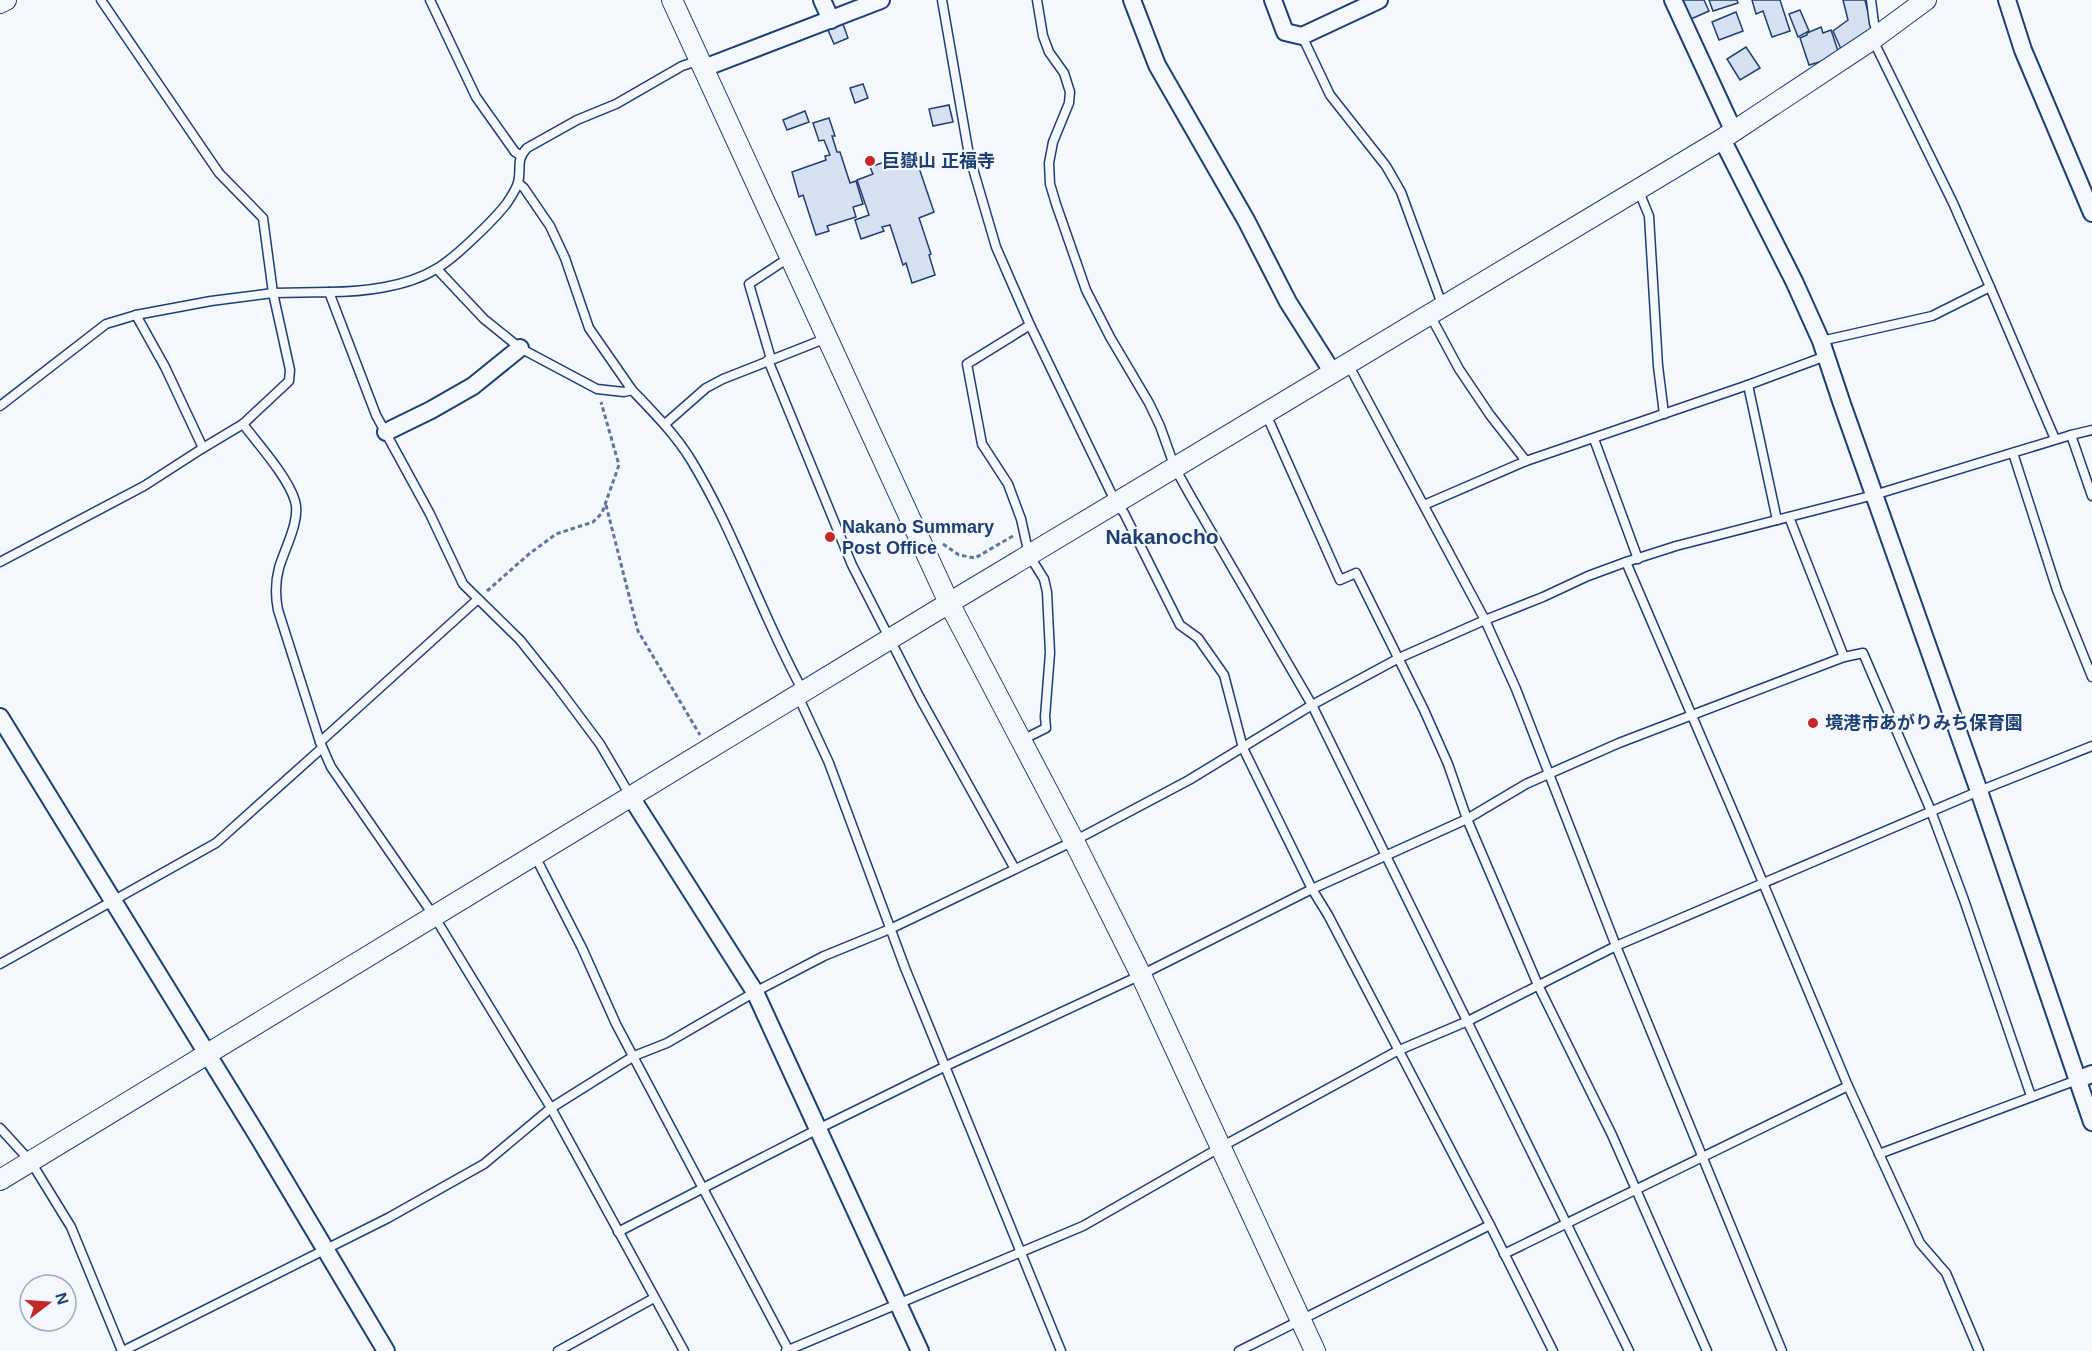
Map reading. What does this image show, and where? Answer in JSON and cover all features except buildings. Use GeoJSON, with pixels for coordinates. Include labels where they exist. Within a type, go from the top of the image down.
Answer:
{"type":"FeatureCollection","features":[{"type":"Feature","properties":{"kind":"street"},"geometry":{"type":"LineString","coordinates":[[0,3],[6,0]]}},
{"type":"Feature","properties":{"kind":"street"},"geometry":{"type":"LineString","coordinates":[[672,0],[949,603],[1074,841],[1141,975],[1315,1351]]}},
{"type":"Feature","properties":{"kind":"street"},"geometry":{"type":"LineString","coordinates":[[822,0],[831,20]]}},
{"type":"Feature","properties":{"kind":"street"},"geometry":{"type":"LineString","coordinates":[[702,64],[831,20],[881,0]]}},
{"type":"Feature","properties":{"kind":"street"},"geometry":{"type":"LineString","coordinates":[[1131,0],[1156,65],[1245,220],[1288,302],[1340,368]]}},
{"type":"Feature","properties":{"kind":"street"},"geometry":{"type":"LineString","coordinates":[[1273,0],[1285,32],[1302,36],[1379,0]]}},
{"type":"Feature","properties":{"kind":"street"},"geometry":{"type":"LineString","coordinates":[[1673,0],[1728,136],[1823,349],[1979,791],[2085,1077],[2092,1122]]}},
{"type":"Feature","properties":{"kind":"street"},"geometry":{"type":"LineString","coordinates":[[0,1180],[949,603],[1728,136],[1876,37],[1926,0]]}},
{"type":"Feature","properties":{"kind":"street"},"geometry":{"type":"LineString","coordinates":[[2007,0],[2023,50],[2092,213]]}},
{"type":"Feature","properties":{"kind":"street"},"geometry":{"type":"LineString","coordinates":[[386,432],[473,386],[520,348]]}},
{"type":"Feature","properties":{"kind":"street"},"geometry":{"type":"LineString","coordinates":[[0,717],[386,1351]]}},
{"type":"Feature","properties":{"kind":"street"},"geometry":{"type":"LineString","coordinates":[[631,797],[755,992],[920,1351]]}},
{"type":"Feature","properties":{"kind":"lane"},"geometry":{"type":"LineString","coordinates":[[0,562],[144,486],[243,424],[290,381],[290,370],[273,293],[263,218],[219,173],[101,0]]}},
{"type":"Feature","properties":{"kind":"lane"},"geometry":{"type":"LineString","coordinates":[[430,0],[476,97],[515,152],[520,155]]}},
{"type":"Feature","properties":{"kind":"lane"},"geometry":{"type":"LineString","coordinates":[[942,0],[969,155],[996,247],[1030,325],[1116,503],[1124,513],[1180,625],[1198,638],[1224,675],[1244,748],[1312,889],[1328,915],[1397,1051],[1490,1225],[1553,1351]]}},
{"type":"Feature","properties":{"kind":"lane"},"geometry":{"type":"LineString","coordinates":[[1037,0],[1043,36],[1049,52],[1064,73],[1070,92],[1069,102],[1053,142],[1048,163],[1050,183],[1086,290],[1110,337],[1149,403],[1175,468],[1312,705],[1629,1351]]}},
{"type":"Feature","properties":{"kind":"lane"},"geometry":{"type":"LineString","coordinates":[[1871,0],[1876,37],[1953,203],[2055,439]]}},
{"type":"Feature","properties":{"kind":"lane"},"geometry":{"type":"LineString","coordinates":[[1302,36],[1330,95],[1386,166],[1401,192],[1436,311],[1459,369],[1526,461]]}},
{"type":"Feature","properties":{"kind":"lane"},"geometry":{"type":"LineString","coordinates":[[0,406],[106,324],[136,315],[273,293],[361,292],[410,280],[437,269],[474,237],[506,204],[518,183],[520,155],[527,148],[577,120],[616,104],[682,66],[702,64]]}},
{"type":"Feature","properties":{"kind":"lane"},"geometry":{"type":"LineString","coordinates":[[518,183],[524,188],[550,226],[565,258],[589,328],[632,390],[665,424],[691,459],[744,564],[829,763],[890,928],[1062,1351]]}},
{"type":"Feature","properties":{"kind":"lane"},"geometry":{"type":"LineString","coordinates":[[1638,189],[1649,216],[1656,345],[1664,414]]}},
{"type":"Feature","properties":{"kind":"lane"},"geometry":{"type":"LineString","coordinates":[[790,257],[749,284],[770,359],[852,566],[920,698],[1015,870]]}},
{"type":"Feature","properties":{"kind":"lane"},"geometry":{"type":"LineString","coordinates":[[437,269],[484,319],[520,348],[597,389],[624,392],[632,390]]}},
{"type":"Feature","properties":{"kind":"lane"},"geometry":{"type":"LineString","coordinates":[[1424,505],[1526,461],[1748,385],[1823,349],[1932,316],[1990,287]]}},
{"type":"Feature","properties":{"kind":"lane"},"geometry":{"type":"LineString","coordinates":[[329,292],[376,415],[430,514],[463,584],[520,640],[556,685],[600,744],[631,797]]}},
{"type":"Feature","properties":{"kind":"lane"},"geometry":{"type":"LineString","coordinates":[[136,315],[165,367],[203,448]]}},
{"type":"Feature","properties":{"kind":"lane"},"geometry":{"type":"LineString","coordinates":[[1021,740],[1046,728],[1050,652],[1047,592],[1044,579],[1029,555],[1016,503],[1008,484],[982,444],[967,364],[1030,325]]}},
{"type":"Feature","properties":{"kind":"lane"},"geometry":{"type":"LineString","coordinates":[[665,424],[706,388],[770,359],[827,338]]}},
{"type":"Feature","properties":{"kind":"lane"},"geometry":{"type":"LineString","coordinates":[[1340,368],[1424,505],[1485,620],[1516,689],[1616,946],[1782,1351]]}},
{"type":"Feature","properties":{"kind":"lane"},"geometry":{"type":"LineString","coordinates":[[1748,385],[1777,520]]}},
{"type":"Feature","properties":{"kind":"lane"},"geometry":{"type":"LineString","coordinates":[[1266,413],[1340,580],[1356,573],[1399,658],[1448,764],[1467,819],[1538,985],[1637,1191],[1707,1351]]}},
{"type":"Feature","properties":{"kind":"lane"},"geometry":{"type":"LineString","coordinates":[[243,424],[286,482],[296,502],[297,516],[279,570],[275,591],[278,610],[321,745],[331,766],[434,916],[551,1108],[684,1351]]}},
{"type":"Feature","properties":{"kind":"lane"},"geometry":{"type":"LineString","coordinates":[[0,1128],[31,1162],[71,1227],[122,1351],[326,1251],[484,1164],[551,1108],[634,1056],[667,1043],[755,992],[824,956],[890,928],[1074,841],[1189,780],[1312,705],[1399,658],[1588,576],[1626,562],[1676,546],[1874,495],[2055,439],[2092,430]]}},
{"type":"Feature","properties":{"kind":"lane"},"geometry":{"type":"LineString","coordinates":[[2071,435],[2092,496]]}},
{"type":"Feature","properties":{"kind":"lane"},"geometry":{"type":"LineString","coordinates":[[1594,439],[1638,559]]}},
{"type":"Feature","properties":{"kind":"lane"},"geometry":{"type":"LineString","coordinates":[[2013,453],[2057,590],[2092,677]]}},
{"type":"Feature","properties":{"kind":"lane"},"geometry":{"type":"LineString","coordinates":[[1790,517],[1844,657]]}},
{"type":"Feature","properties":{"kind":"lane"},"geometry":{"type":"LineString","coordinates":[[1626,562],[1693,715],[1848,1086],[1920,1243],[1946,1273],[1979,1351]]}},
{"type":"Feature","properties":{"kind":"lane"},"geometry":{"type":"LineString","coordinates":[[0,964],[216,843],[478,599]]}},
{"type":"Feature","properties":{"kind":"lane"},"geometry":{"type":"LineString","coordinates":[[618,1232],[946,1066],[1141,975],[1312,889],[1467,819],[1527,784],[1619,743],[1844,657],[1863,653],[1931,811],[2031,1096]]}},
{"type":"Feature","properties":{"kind":"lane"},"geometry":{"type":"LineString","coordinates":[[535,856],[558,897],[616,1024],[788,1351],[1083,1226],[1221,1147],[1397,1051],[1468,1021],[1616,946],[1762,882],[2092,746]]}},
{"type":"Feature","properties":{"kind":"lane"},"geometry":{"type":"LineString","coordinates":[[1879,1154],[2085,1077]]}},
{"type":"Feature","properties":{"kind":"lane"},"geometry":{"type":"LineString","coordinates":[[1504,1254],[1848,1086]]}},
{"type":"Feature","properties":{"kind":"lane"},"geometry":{"type":"LineString","coordinates":[[1239,1351],[1490,1225]]}},
{"type":"Feature","properties":{"kind":"lane"},"geometry":{"type":"LineString","coordinates":[[558,1351],[654,1298]]}},
{"type":"Feature","properties":{"kind":"path"},"geometry":{"type":"LineString","coordinates":[[478,599],[556,534],[593,522],[602,513],[619,465],[597,389]]}},
{"type":"Feature","properties":{"kind":"path"},"geometry":{"type":"LineString","coordinates":[[605,503],[639,631],[709,749]]}},
{"type":"Feature","properties":{"kind":"path"},"geometry":{"type":"LineString","coordinates":[[942,542],[959,555],[975,558],[1018,532]]}},
{"type":"Feature","properties":{"kind":"place","name":"巨嶽山 正福寺"},"geometry":{"type":"Point","coordinates":[870,161]}},
{"type":"Feature","properties":{"kind":"place","name":"Nakano Summary Post Office"},"geometry":{"type":"Point","coordinates":[830,537]}},
{"type":"Feature","properties":{"kind":"place","name":"境港市あがりみち保育園"},"geometry":{"type":"Point","coordinates":[1813,723]}},
{"type":"Feature","properties":{"kind":"district","name":"Nakanocho"},"geometry":{"type":"Point","coordinates":[1162,537]}}]}
